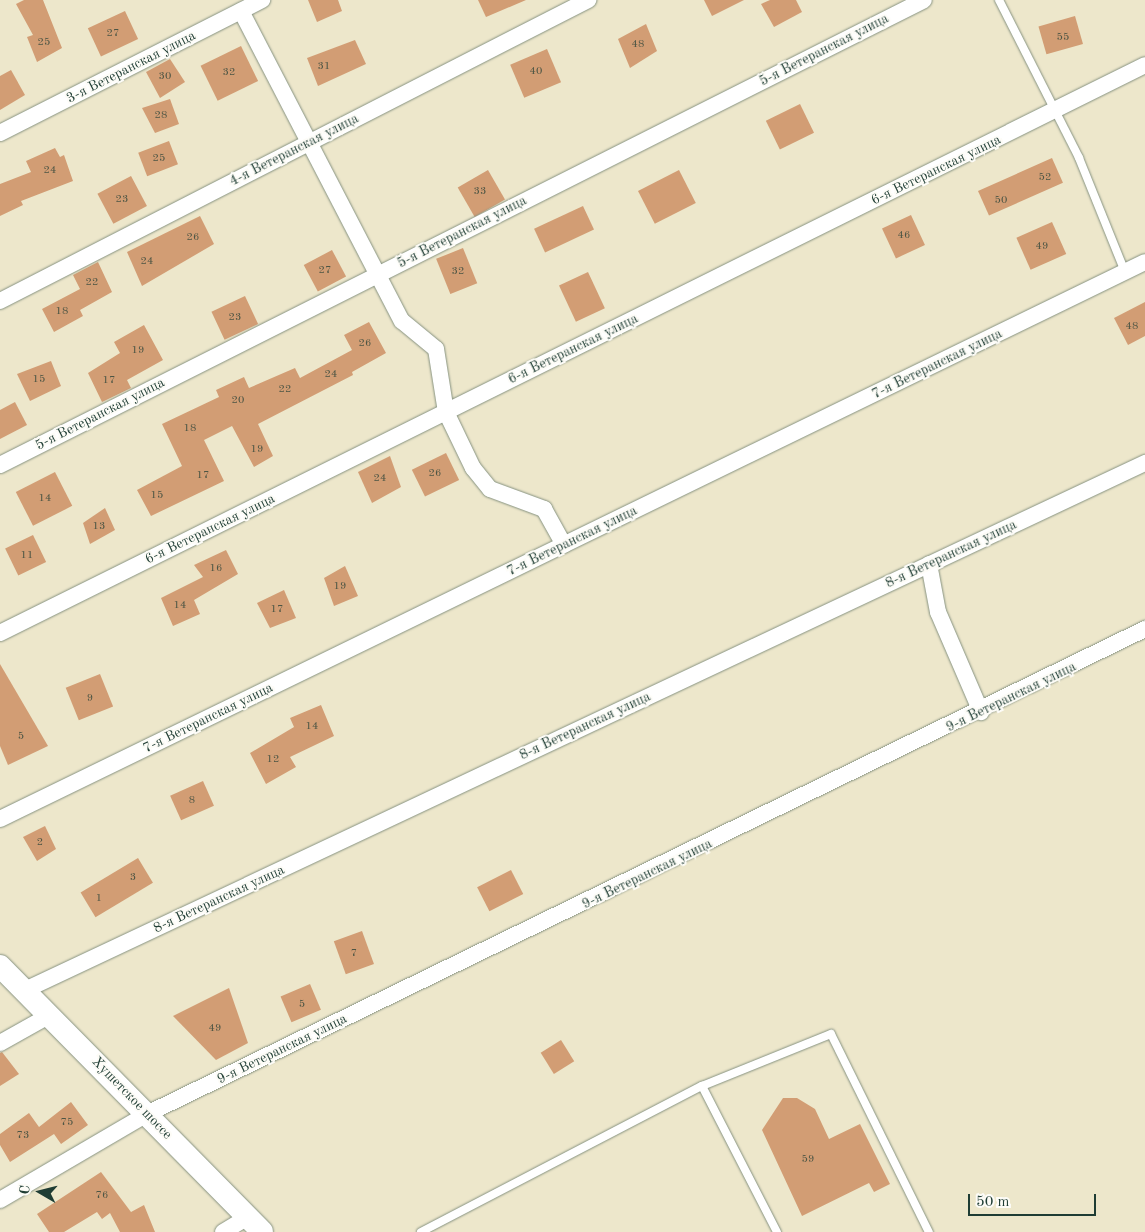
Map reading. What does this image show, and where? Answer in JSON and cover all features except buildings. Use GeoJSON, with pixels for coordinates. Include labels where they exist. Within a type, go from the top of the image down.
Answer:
{"type":"FeatureCollection","features":[{"type":"Feature","properties":{"kind":"main road","name":"Хушетское шоссе"},"geometry":{"type":"LineString","coordinates":[[0,966],[255,1225]]}},
{"type":"Feature","properties":{"kind":"street","name":"3-я Ветеранская улица"},"geometry":{"type":"LineString","coordinates":[[0,133],[262,0]]}},
{"type":"Feature","properties":{"kind":"street","name":"4-я Ветеранская улица"},"geometry":{"type":"LineString","coordinates":[[0,301],[588,0]]}},
{"type":"Feature","properties":{"kind":"street","name":"5-я Ветеранская улица"},"geometry":{"type":"LineString","coordinates":[[0,465],[924,0]]}},
{"type":"Feature","properties":{"kind":"street"},"geometry":{"type":"LineString","coordinates":[[241,11],[380,274],[402,321],[436,349],[446,412],[481,480],[503,496],[544,510],[564,545]]}},
{"type":"Feature","properties":{"kind":"street","name":"6-я Ветеранская улица"},"geometry":{"type":"LineString","coordinates":[[0,633],[1145,65]]}},
{"type":"Feature","properties":{"kind":"street","name":"7-я Ветеранская улица"},"geometry":{"type":"LineString","coordinates":[[0,819],[1145,262]]}},
{"type":"Feature","properties":{"kind":"street","name":"8-я Ветеранская улица"},"geometry":{"type":"LineString","coordinates":[[25,990],[1145,463]]}},
{"type":"Feature","properties":{"kind":"street"},"geometry":{"type":"LineString","coordinates":[[929,564],[938,612],[981,712]]}},
{"type":"Feature","properties":{"kind":"street","name":"9-я Ветеранская улица"},"geometry":{"type":"LineString","coordinates":[[0,1200],[147,1114],[981,712],[1145,629]]}},
{"type":"Feature","properties":{"kind":"street"},"geometry":{"type":"LineString","coordinates":[[0,1043],[50,1015]]}},
{"type":"Feature","properties":{"kind":"street"},"geometry":{"type":"LineString","coordinates":[[223,1232],[255,1225]]}},
{"type":"Feature","properties":{"kind":"lane"},"geometry":{"type":"LineString","coordinates":[[999,0],[1053,112],[1079,158],[1126,272]]}},
{"type":"Feature","properties":{"kind":"lane"},"geometry":{"type":"LineString","coordinates":[[421,1232],[702,1086],[831,1034],[929,1232]]}},
{"type":"Feature","properties":{"kind":"lane"},"geometry":{"type":"LineString","coordinates":[[702,1086],[777,1232]]}}]}
